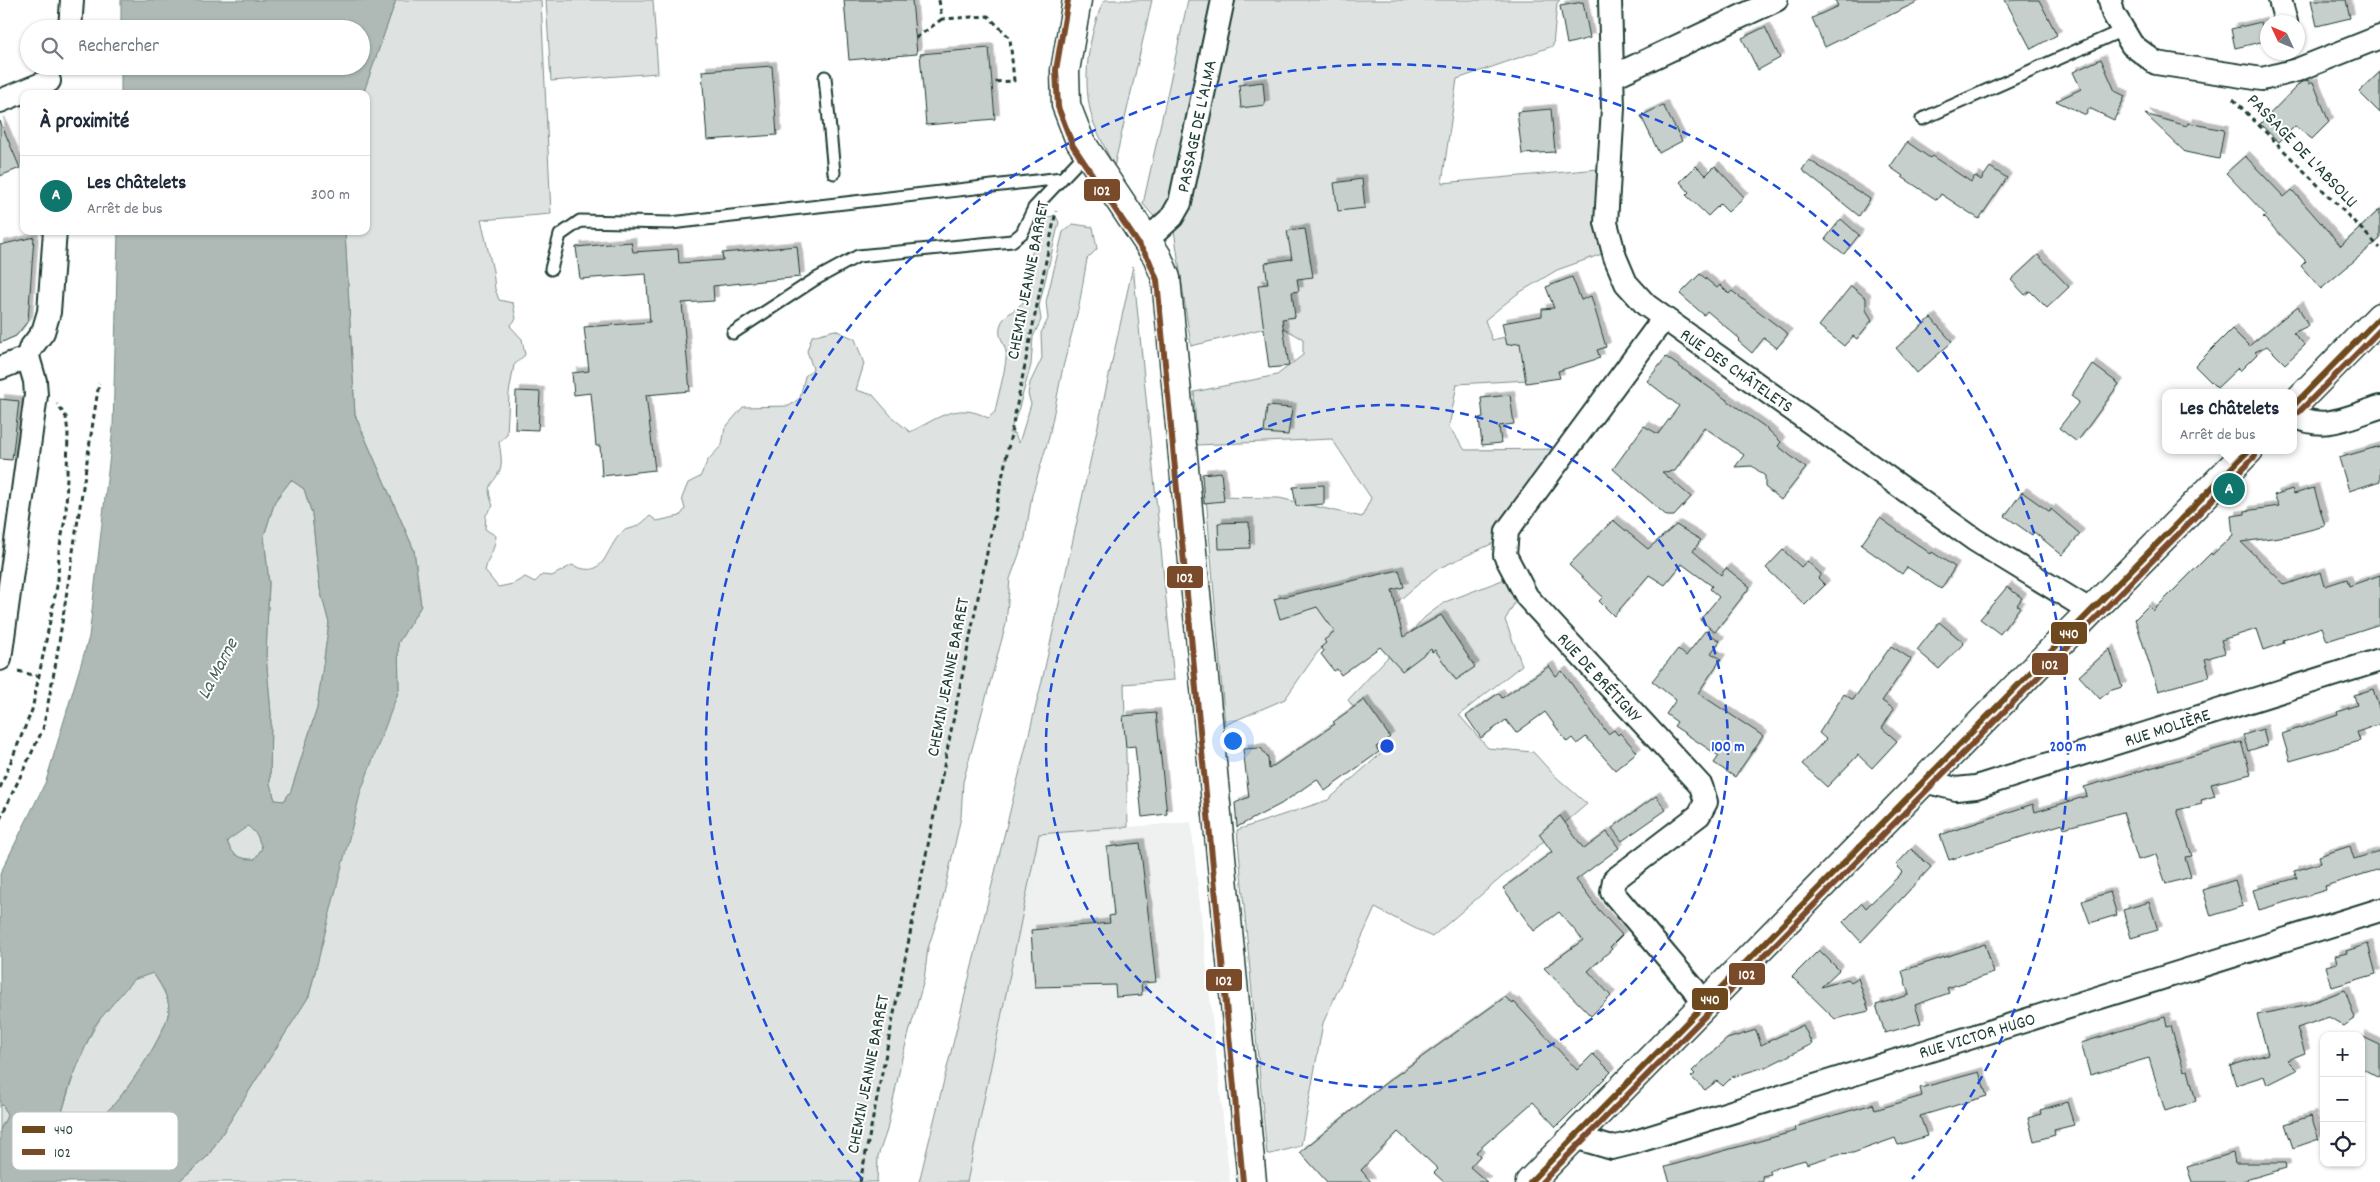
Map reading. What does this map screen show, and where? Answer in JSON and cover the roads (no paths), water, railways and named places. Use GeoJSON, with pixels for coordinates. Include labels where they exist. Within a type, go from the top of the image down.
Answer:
{"type":"FeatureCollection","features":[{"type":"Feature","properties":{"kind":"main road"},"geometry":{"type":"LineString","coordinates":[[1072,4],[1065,71],[1066,105],[1080,141],[1147,240],[1157,256],[1166,278],[1252,1182]]}},
{"type":"Feature","properties":{"kind":"main road"},"geometry":{"type":"LineString","coordinates":[[2297,402],[2380,317]]}},
{"type":"Feature","properties":{"kind":"main road"},"geometry":{"type":"LineString","coordinates":[[1530,1182],[2245,454]]}},
{"type":"Feature","properties":{"kind":"street"},"geometry":{"type":"LineString","coordinates":[[71,20],[72,0]]}},
{"type":"Feature","properties":{"kind":"street","name":"PASSAGE DE L'ALMA"},"geometry":{"type":"LineString","coordinates":[[1147,240],[1172,218],[1180,203],[1223,0]]}},
{"type":"Feature","properties":{"kind":"street","name":"RUE DES CHÂTELETS"},"geometry":{"type":"LineString","coordinates":[[1610,0],[1613,135],[1608,177],[1606,223],[1615,257],[1626,283],[1646,305],[1975,540],[2091,611]]}},
{"type":"Feature","properties":{"kind":"street"},"geometry":{"type":"LineString","coordinates":[[1612,77],[1776,0]]}},
{"type":"Feature","properties":{"kind":"street"},"geometry":{"type":"LineString","coordinates":[[2110,0],[2113,13],[2132,45],[2156,63],[2262,79],[2295,61],[2380,37]]}},
{"type":"Feature","properties":{"kind":"street"},"geometry":{"type":"LineString","coordinates":[[2280,0],[2284,15]]}},
{"type":"Feature","properties":{"kind":"street"},"geometry":{"type":"LineString","coordinates":[[27,90],[52,80]]}},
{"type":"Feature","properties":{"kind":"street"},"geometry":{"type":"LineString","coordinates":[[0,101],[20,93]]}},
{"type":"Feature","properties":{"kind":"street"},"geometry":{"type":"LineString","coordinates":[[5,664],[36,395],[35,381],[28,357],[30,349],[43,332],[49,312],[55,235]]}},
{"type":"Feature","properties":{"kind":"street","name":"RUE DE BRÉTIGNY"},"geometry":{"type":"LineString","coordinates":[[1664,318],[1508,531],[1505,555],[1527,597],[1700,786],[1706,802],[1699,815],[1614,880],[1612,892],[1694,989],[1704,1004]]}},
{"type":"Feature","properties":{"kind":"street"},"geometry":{"type":"LineString","coordinates":[[0,368],[28,357]]}},
{"type":"Feature","properties":{"kind":"street"},"geometry":{"type":"LineString","coordinates":[[2297,418],[2305,422],[2322,425],[2380,407]]}},
{"type":"Feature","properties":{"kind":"street","name":"RUE MOLIÈRE"},"geometry":{"type":"LineString","coordinates":[[1924,781],[1956,789],[1976,788],[2380,660]]}},
{"type":"Feature","properties":{"kind":"street","name":"RUE VICTOR HUGO"},"geometry":{"type":"LineString","coordinates":[[1574,1137],[1612,1148],[1632,1143],[2380,910]]}},
{"type":"Feature","properties":{"kind":"lane"},"geometry":{"type":"LineString","coordinates":[[1922,120],[2123,30]]}},
{"type":"Feature","properties":{"kind":"lane"},"geometry":{"type":"LineString","coordinates":[[825,77],[834,173]]}},
{"type":"Feature","properties":{"kind":"lane"},"geometry":{"type":"LineString","coordinates":[[733,333],[814,280],[858,256],[1012,241],[1022,233],[1034,208],[1087,152]]}},
{"type":"Feature","properties":{"kind":"lane"},"geometry":{"type":"LineString","coordinates":[[551,269],[560,235],[580,221],[671,223],[1062,178]]}},
{"type":"Feature","properties":{"kind":"water"},"geometry":{"type":"Polygon","coordinates":[[[121,0],[396,0],[370,74],[370,20],[121,20],[121,0]]]}},
{"type":"Feature","properties":{"kind":"water"},"geometry":{"type":"Polygon","coordinates":[[[121,75],[370,75],[364,90],[121,90],[121,75]]]}},
{"type":"Feature","properties":{"kind":"water","name":"La Marne"},"geometry":{"type":"Polygon","coordinates":[[[118,235],[345,235],[355,415],[414,550],[421,606],[398,643],[399,690],[361,791],[309,996],[208,1156],[178,1182],[0,1182],[0,1130],[7,1116],[3,1105],[0,1106],[0,874],[46,781],[89,637],[113,428],[118,235]],[[291,480],[275,501],[264,536],[269,583],[266,655],[271,714],[270,784],[275,800],[284,801],[291,791],[317,708],[329,623],[320,589],[312,514],[304,489],[291,480]],[[248,826],[227,841],[231,850],[238,856],[246,859],[255,859],[262,848],[257,835],[248,826]],[[153,973],[133,980],[94,1026],[70,1084],[62,1112],[12,1112],[12,1170],[178,1170],[178,1112],[106,1112],[113,1106],[144,1064],[167,1018],[169,1008],[167,999],[153,973]]]}},
{"type":"Feature","properties":{"kind":"place","name":"Les Châtelets"},"geometry":{"type":"Point","coordinates":[2229,489]}}]}
